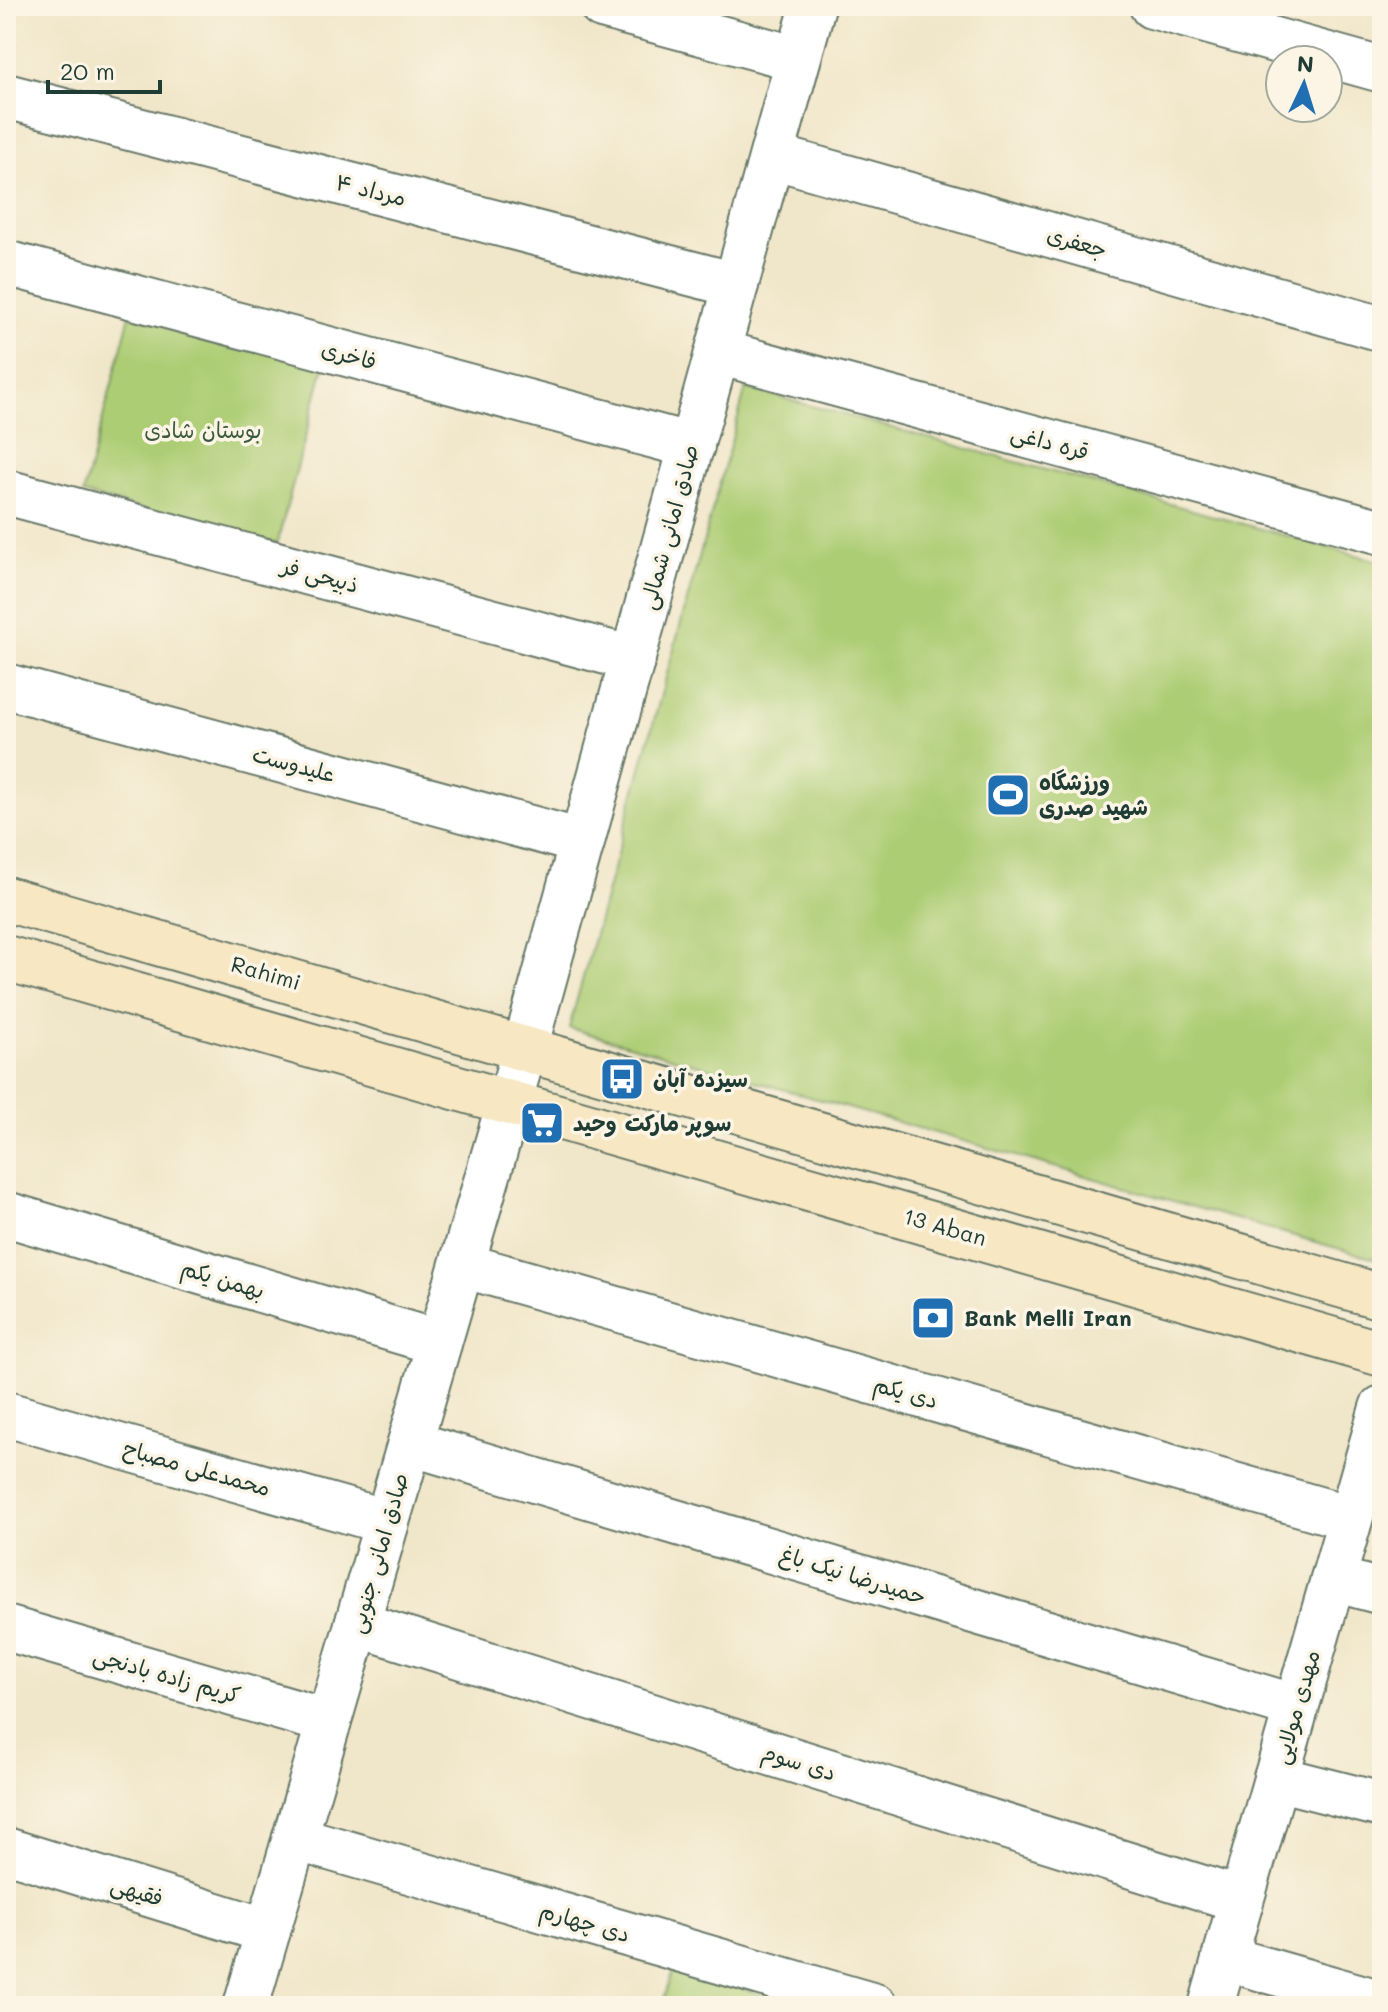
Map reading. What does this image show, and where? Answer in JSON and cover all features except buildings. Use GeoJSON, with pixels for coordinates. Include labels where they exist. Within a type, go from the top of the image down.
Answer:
{"type":"FeatureCollection","features":[{"type":"Feature","properties":{"kind":"main road","name":"Rahimi"},"geometry":{"type":"LineString","coordinates":[[6,899],[525,1048]]}},
{"type":"Feature","properties":{"kind":"main road"},"geometry":{"type":"LineString","coordinates":[[6,958],[509,1100]]}},
{"type":"Feature","properties":{"kind":"main road"},"geometry":{"type":"LineString","coordinates":[[525,1048],[1382,1297]]}},
{"type":"Feature","properties":{"kind":"main road","name":"13 Aban"},"geometry":{"type":"LineString","coordinates":[[509,1100],[1382,1354]]}},
{"type":"Feature","properties":{"kind":"street"},"geometry":{"type":"LineString","coordinates":[[602,6],[798,59]]}},
{"type":"Feature","properties":{"kind":"street","name":"صادق امانی شمالی"},"geometry":{"type":"LineString","coordinates":[[509,1100],[813,6]]}},
{"type":"Feature","properties":{"kind":"street"},"geometry":{"type":"LineString","coordinates":[[1152,6],[1382,70]]}},
{"type":"Feature","properties":{"kind":"street","name":"مرداد ۴"},"geometry":{"type":"LineString","coordinates":[[6,96],[736,285]]}},
{"type":"Feature","properties":{"kind":"street","name":"جعفری"},"geometry":{"type":"LineString","coordinates":[[772,156],[1382,329]]}},
{"type":"Feature","properties":{"kind":"street","name":"فاخری"},"geometry":{"type":"LineString","coordinates":[[6,263],[692,446]]}},
{"type":"Feature","properties":{"kind":"street","name":"قره داغی"},"geometry":{"type":"LineString","coordinates":[[718,352],[1382,532]]}},
{"type":"Feature","properties":{"kind":"street","name":"ذبیحی فر"},"geometry":{"type":"LineString","coordinates":[[6,492],[633,659]]}},
{"type":"Feature","properties":{"kind":"street","name":"علیدوست"},"geometry":{"type":"LineString","coordinates":[[6,686],[582,842]]}},
{"type":"Feature","properties":{"kind":"street","name":"صادق امانی جنوبی"},"geometry":{"type":"LineString","coordinates":[[246,2006],[509,1100]]}},
{"type":"Feature","properties":{"kind":"street","name":"بهمن یکم"},"geometry":{"type":"LineString","coordinates":[[6,1214],[439,1343]]}},
{"type":"Feature","properties":{"kind":"street","name":"دی یکم"},"geometry":{"type":"LineString","coordinates":[[462,1265],[1350,1518]]}},
{"type":"Feature","properties":{"kind":"street","name":"مهدی مولایی"},"geometry":{"type":"LineString","coordinates":[[1211,2006],[1382,1408]]}},
{"type":"Feature","properties":{"kind":"street","name":"محمدعلی مصباح"},"geometry":{"type":"LineString","coordinates":[[6,1414],[387,1522]]}},
{"type":"Feature","properties":{"kind":"street","name":"حمیدرضا نیک باغ"},"geometry":{"type":"LineString","coordinates":[[410,1443],[1296,1707]]}},
{"type":"Feature","properties":{"kind":"street"},"geometry":{"type":"LineString","coordinates":[[1333,1579],[1382,1592]]}},
{"type":"Feature","properties":{"kind":"street","name":"دی سوم"},"geometry":{"type":"LineString","coordinates":[[357,1624],[1241,1900]]}},
{"type":"Feature","properties":{"kind":"street","name":"کریم زاده بادنجی"},"geometry":{"type":"LineString","coordinates":[[6,1628],[329,1722]]}},
{"type":"Feature","properties":{"kind":"street"},"geometry":{"type":"LineString","coordinates":[[1276,1778],[1382,1805]]}},
{"type":"Feature","properties":{"kind":"street","name":"دی چهارم"},"geometry":{"type":"LineString","coordinates":[[295,1838],[875,2006]]}},
{"type":"Feature","properties":{"kind":"street","name":"فقیهی"},"geometry":{"type":"LineString","coordinates":[[6,1850],[268,1931]]}},
{"type":"Feature","properties":{"kind":"street"},"geometry":{"type":"LineString","coordinates":[[1224,1958],[1382,2003]]}},
{"type":"Feature","properties":{"kind":"green space","name":"بوستان شادی"},"geometry":{"type":"Polygon","coordinates":[[[130,315],[324,366],[277,544],[83,494],[130,315]]]}},
{"type":"Feature","properties":{"kind":"green space","name":"ورزشگاه شهید صدری"},"geometry":{"type":"Polygon","coordinates":[[[746,388],[1382,562],[1382,1261],[569,1028],[746,388]]]}},
{"type":"Feature","properties":{"kind":"green space"},"geometry":{"type":"Polygon","coordinates":[[[673,1969],[804,2006],[662,2006],[673,1969]]]}},
{"type":"Feature","properties":{"kind":"place","name":"ورزشگاه شهید صدری"},"geometry":{"type":"Point","coordinates":[1008,795]}},
{"type":"Feature","properties":{"kind":"place","name":"سیزده آبان"},"geometry":{"type":"Point","coordinates":[622,1079]}},
{"type":"Feature","properties":{"kind":"place","name":"سوپر مارکت وحید"},"geometry":{"type":"Point","coordinates":[542,1123]}},
{"type":"Feature","properties":{"kind":"place","name":"Bank Melli Iran"},"geometry":{"type":"Point","coordinates":[933,1318]}}]}
